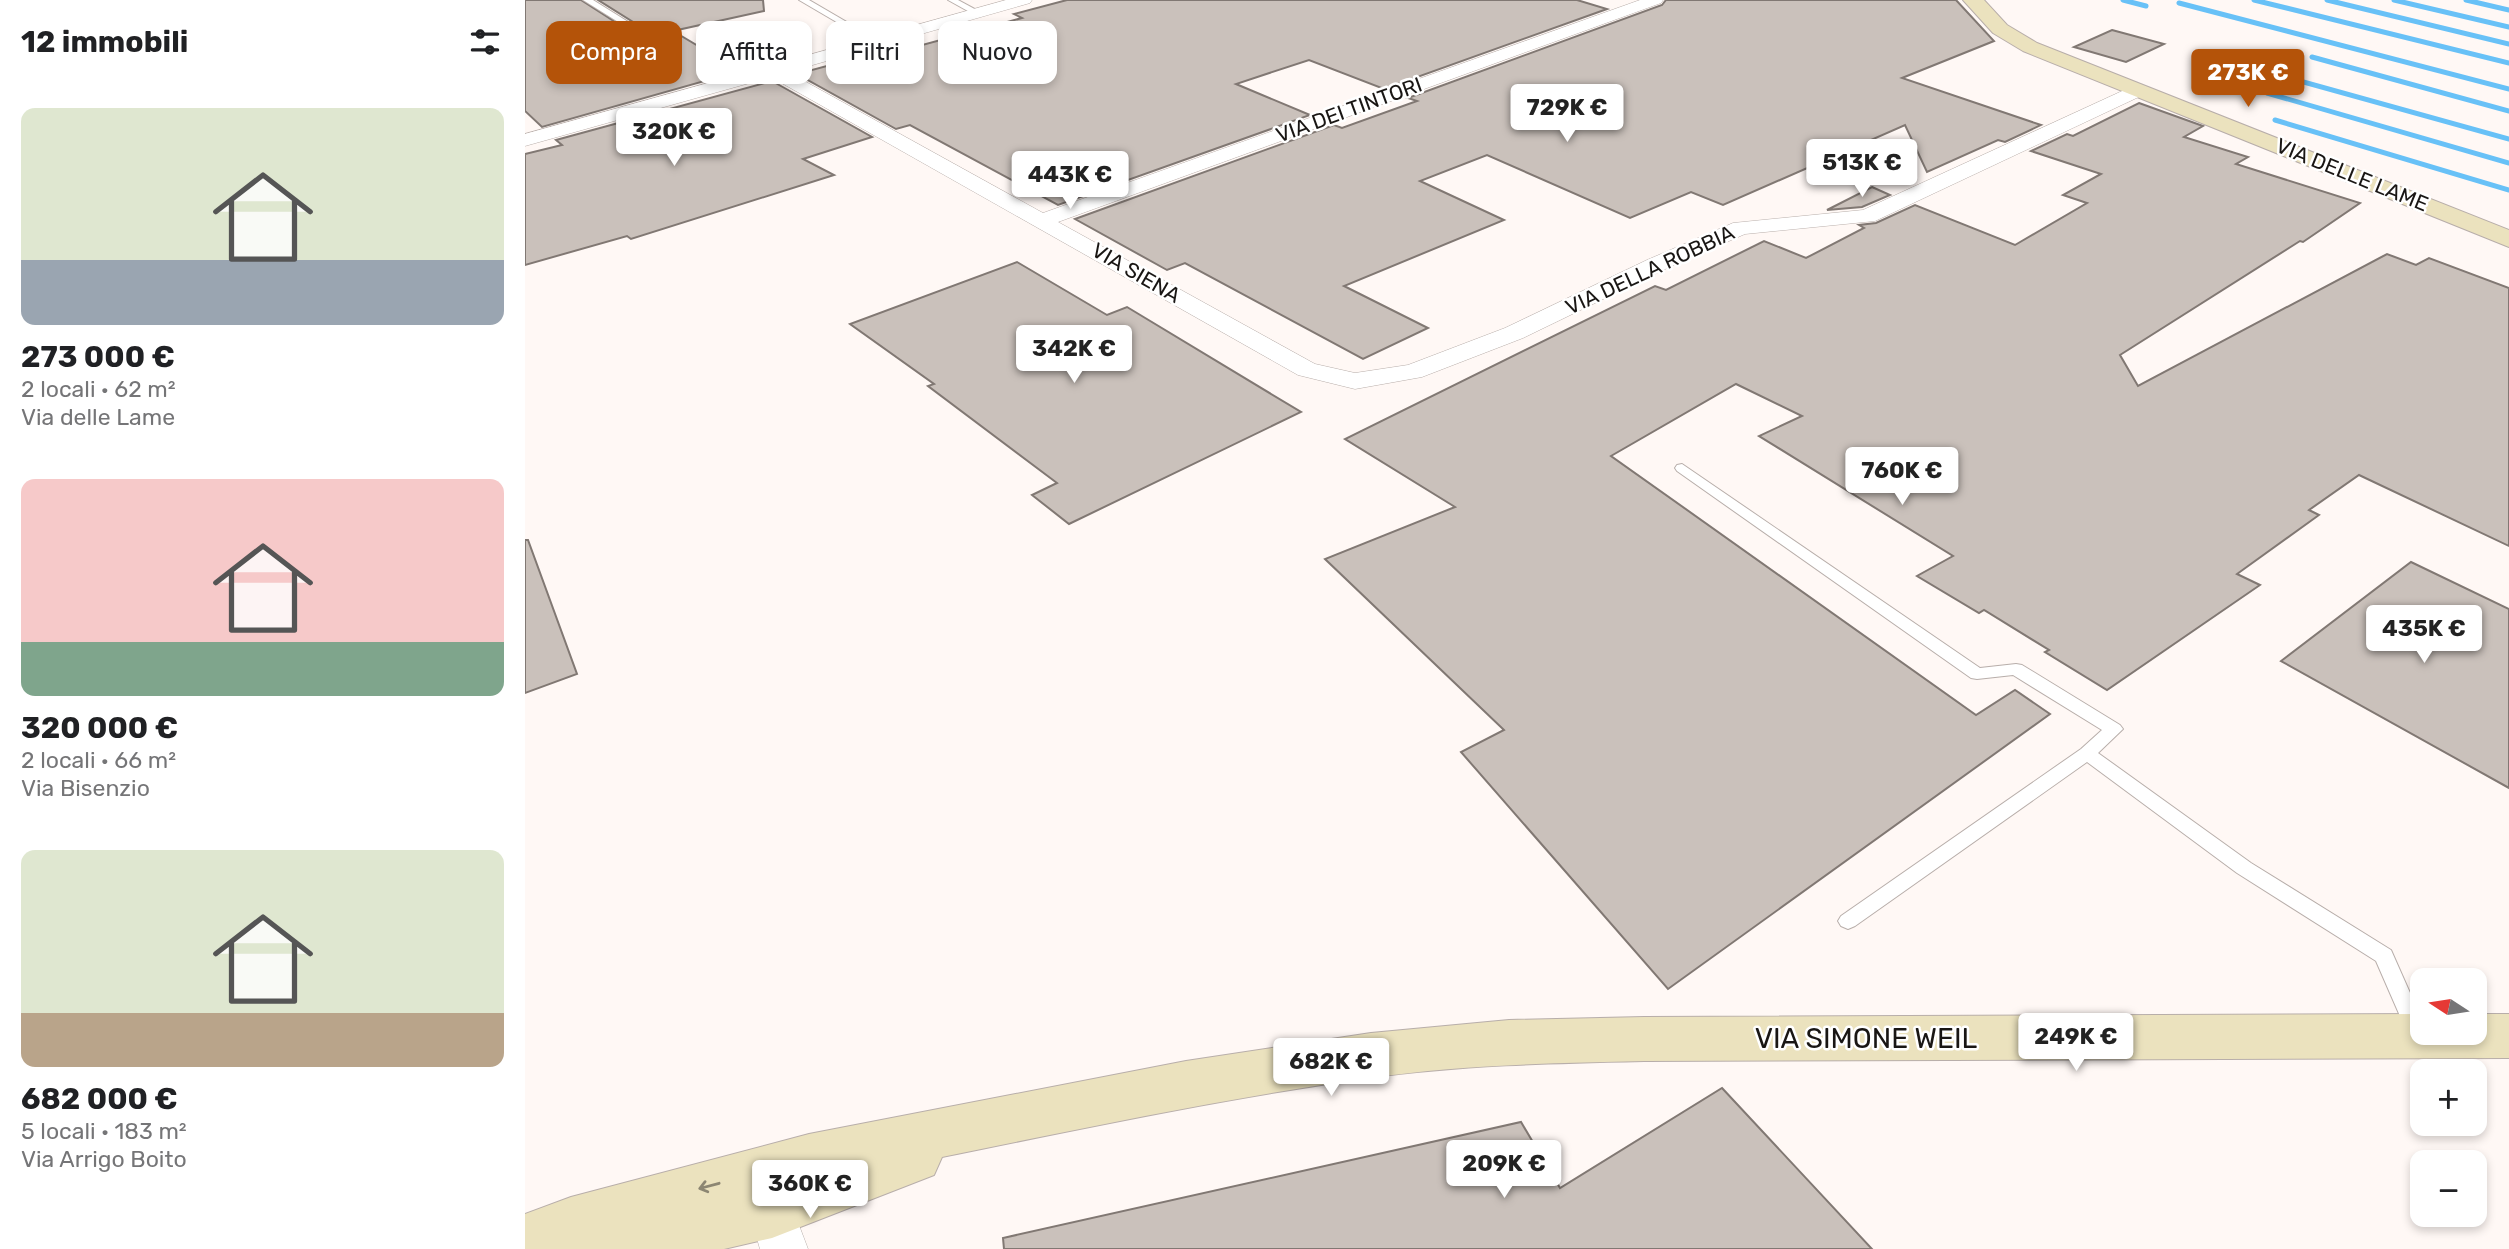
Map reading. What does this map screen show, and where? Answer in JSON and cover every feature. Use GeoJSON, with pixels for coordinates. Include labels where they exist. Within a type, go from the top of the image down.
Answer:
{"type":"FeatureCollection","features":[{"type":"Feature","properties":{"kind":"street"},"geometry":{"type":"LineString","coordinates":[[924,29],[1024,0]]}},
{"type":"Feature","properties":{"kind":"street","name":"VIA DEI TINTORI"},"geometry":{"type":"LineString","coordinates":[[1043,220],[1655,0]]}},
{"type":"Feature","properties":{"kind":"street","name":"VIA DELLE LAME"},"geometry":{"type":"LineString","coordinates":[[1973,0],[2000,29],[2018,40],[2509,239]]}},
{"type":"Feature","properties":{"kind":"street"},"geometry":{"type":"LineString","coordinates":[[525,140],[727,84]]}},
{"type":"Feature","properties":{"kind":"street","name":"VIA SIENA"},"geometry":{"type":"LineString","coordinates":[[797,84],[1307,370],[1355,381]]}},
{"type":"Feature","properties":{"kind":"street","name":"VIA DELLA ROBBIA"},"geometry":{"type":"LineString","coordinates":[[1355,381],[1413,372],[1514,333],[1655,265],[1741,228],[1867,216],[2139,90]]}},
{"type":"Feature","properties":{"kind":"street","name":"VIA SIMONE WEIL"},"geometry":{"type":"LineString","coordinates":[[1015,1119],[1186,1084],[1371,1055],[1509,1042],[1644,1039],[2410,1036]]}},
{"type":"Feature","properties":{"kind":"street","name":"VIA SIMONE WEIL"},"geometry":{"type":"LineString","coordinates":[[2487,1036],[2509,1036]]}},
{"type":"Feature","properties":{"kind":"street"},"geometry":{"type":"LineString","coordinates":[[608,1249],[778,1230],[1015,1119]]}},
{"type":"Feature","properties":{"kind":"street"},"geometry":{"type":"LineString","coordinates":[[525,1242],[571,1224],[809,1159],[1015,1119]]}},
{"type":"Feature","properties":{"kind":"lane"},"geometry":{"type":"LineString","coordinates":[[587,0],[622,21]]}},
{"type":"Feature","properties":{"kind":"lane"},"geometry":{"type":"LineString","coordinates":[[803,0],[839,21]]}},
{"type":"Feature","properties":{"kind":"lane"},"geometry":{"type":"LineString","coordinates":[[951,0],[978,13]]}},
{"type":"Feature","properties":{"kind":"lane"},"geometry":{"type":"LineString","coordinates":[[1682,468],[1977,674],[2016,669],[2114,729],[2087,753],[1848,921]]}},
{"type":"Feature","properties":{"kind":"lane"},"geometry":{"type":"LineString","coordinates":[[2087,753],[2244,868],[2384,956],[2410,1017]]}},
{"type":"Feature","properties":{"kind":"building"},"geometry":{"type":"Polygon","coordinates":[[[525,0],[581,0],[614,21],[546,21],[546,84],[682,84],[682,36],[696,45],[696,83],[542,127],[525,111],[525,0]]]}},
{"type":"Feature","properties":{"kind":"building"},"geometry":{"type":"Polygon","coordinates":[[[598,0],[763,0],[764,11],[718,21],[696,21],[696,26],[682,29],[682,21],[631,21],[598,0]]]}},
{"type":"Feature","properties":{"kind":"building"},"geometry":{"type":"Polygon","coordinates":[[[1067,0],[1577,0],[1607,9],[1384,89],[1309,60],[1236,84],[1310,115],[1058,205],[910,125],[896,129],[812,82],[812,70],[826,66],[826,84],[924,84],[924,45],[938,41],[938,84],[1057,84],[1057,21],[1011,21],[1022,18],[1014,14],[1067,0]]]}},
{"type":"Feature","properties":{"kind":"building"},"geometry":{"type":"Polygon","coordinates":[[[1666,0],[1956,0],[1994,41],[1902,78],[2041,125],[2005,142],[1998,140],[1927,172],[1905,125],[1723,205],[1691,192],[1630,218],[1487,155],[1420,181],[1504,220],[1344,286],[1428,328],[1363,359],[1185,263],[1167,270],[1075,219],[1334,125],[1342,128],[1417,101],[1408,98],[1662,5],[1666,0]]]}},
{"type":"Feature","properties":{"kind":"building"},"geometry":{"type":"Polygon","coordinates":[[[2112,30],[2164,44],[2126,62],[2074,47],[2112,30]]]}},
{"type":"Feature","properties":{"kind":"building"},"geometry":{"type":"Polygon","coordinates":[[[761,84],[777,84],[872,137],[803,159],[834,175],[631,239],[627,236],[525,265],[525,154],[562,145],[556,140],[761,84]]]}},
{"type":"Feature","properties":{"kind":"building"},"geometry":{"type":"Polygon","coordinates":[[[2139,103],[2203,126],[2184,137],[2248,157],[2236,164],[2360,203],[2303,242],[2300,241],[2120,355],[2138,386],[2387,254],[2416,265],[2429,258],[2509,288],[2509,546],[2359,475],[2309,510],[2319,515],[2237,574],[2260,585],[2107,690],[1984,610],[1979,613],[1917,576],[1953,556],[1759,436],[1802,416],[1736,384],[1611,456],[1976,715],[2015,690],[2050,714],[1668,989],[1461,752],[1504,730],[1325,559],[1455,507],[1345,439],[1655,286],[1666,290],[1764,241],[1806,258],[1864,228],[1859,225],[1876,223],[1915,205],[2015,245],[2087,203],[2063,195],[2101,174],[2031,151],[2067,134],[2073,136],[2139,103]]]}},
{"type":"Feature","properties":{"kind":"building"},"geometry":{"type":"Polygon","coordinates":[[[1872,187],[1890,195],[1862,207],[1827,210],[1872,187]]]}},
{"type":"Feature","properties":{"kind":"building"},"geometry":{"type":"Polygon","coordinates":[[[1017,262],[1107,315],[1127,307],[1301,412],[1069,524],[1032,495],[1057,483],[928,386],[934,384],[850,324],[1017,262]]]}},
{"type":"Feature","properties":{"kind":"building"},"geometry":{"type":"Polygon","coordinates":[[[525,540],[528,540],[577,674],[525,693],[525,540]]]}},
{"type":"Feature","properties":{"kind":"building"},"geometry":{"type":"Polygon","coordinates":[[[2411,562],[2509,609],[2509,788],[2281,661],[2411,562]]]}},
{"type":"Feature","properties":{"kind":"building"},"geometry":{"type":"Polygon","coordinates":[[[1722,1088],[1872,1249],[1004,1249],[1003,1238],[1521,1122],[1560,1188],[1722,1088]]]}},
{"type":"Feature","properties":{"kind":"waterway"},"geometry":{"type":"LineString","coordinates":[[2123,0],[2146,6]]}},
{"type":"Feature","properties":{"kind":"waterway"},"geometry":{"type":"LineString","coordinates":[[2254,0],[2509,63]]}},
{"type":"Feature","properties":{"kind":"waterway"},"geometry":{"type":"LineString","coordinates":[[2327,0],[2509,44]]}},
{"type":"Feature","properties":{"kind":"waterway"},"geometry":{"type":"LineString","coordinates":[[2394,0],[2509,27]]}},
{"type":"Feature","properties":{"kind":"waterway"},"geometry":{"type":"LineString","coordinates":[[2466,0],[2509,10]]}},
{"type":"Feature","properties":{"kind":"waterway"},"geometry":{"type":"LineString","coordinates":[[2179,3],[2509,89]]}},
{"type":"Feature","properties":{"kind":"waterway"},"geometry":{"type":"LineString","coordinates":[[2312,57],[2509,111]]}},
{"type":"Feature","properties":{"kind":"waterway"},"geometry":{"type":"LineString","coordinates":[[2275,74],[2509,139]]}},
{"type":"Feature","properties":{"kind":"waterway"},"geometry":{"type":"LineString","coordinates":[[2267,93],[2509,163]]}},
{"type":"Feature","properties":{"kind":"waterway"},"geometry":{"type":"LineString","coordinates":[[2275,120],[2509,190]]}}]}
